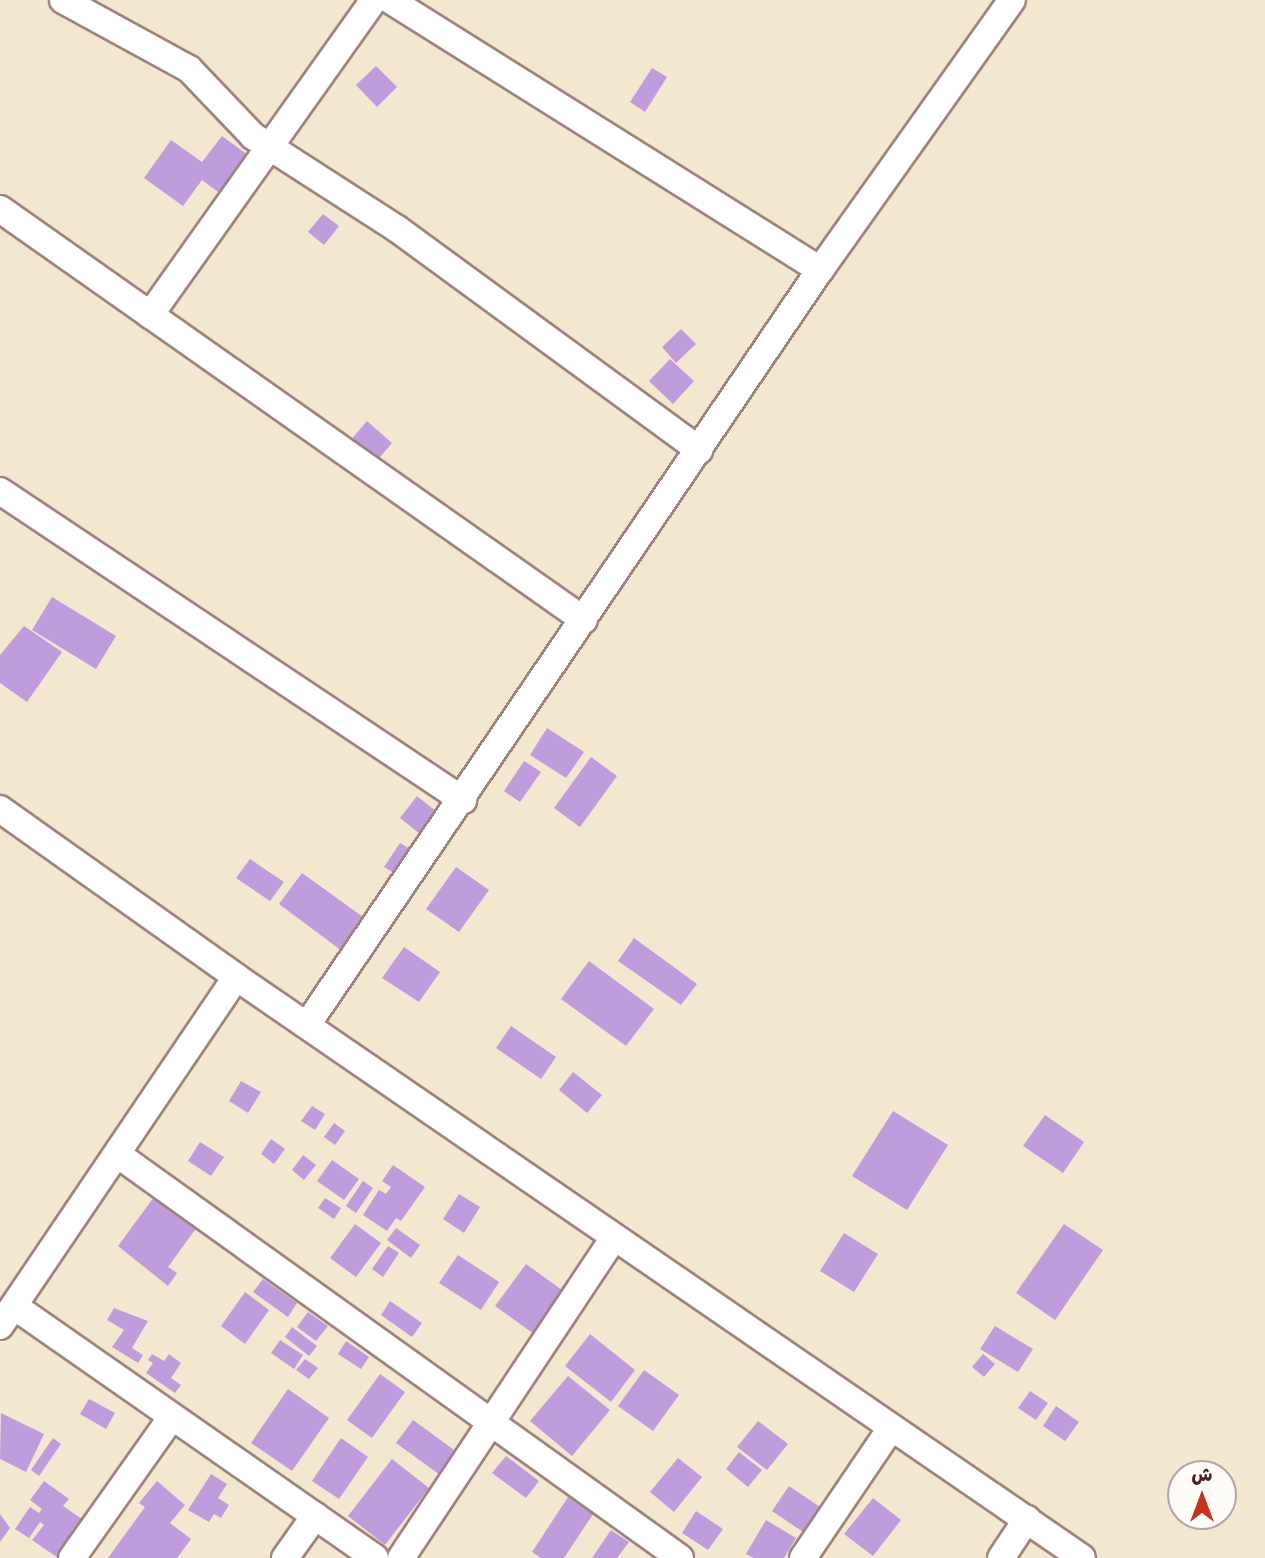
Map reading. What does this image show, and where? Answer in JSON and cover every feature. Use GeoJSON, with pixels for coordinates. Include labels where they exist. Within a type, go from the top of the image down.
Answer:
{"type":"FeatureCollection","features":[{"type":"Feature","properties":{"kind":"street"},"geometry":{"type":"LineString","coordinates":[[63,0],[189,69],[241,126],[396,228],[699,450]]}},
{"type":"Feature","properties":{"kind":"street"},"geometry":{"type":"LineString","coordinates":[[150,315],[374,0]]}},
{"type":"Feature","properties":{"kind":"street"},"geometry":{"type":"LineString","coordinates":[[390,0],[820,270]]}},
{"type":"Feature","properties":{"kind":"street"},"geometry":{"type":"LineString","coordinates":[[307,1025],[463,800],[820,270],[1012,0]]}},
{"type":"Feature","properties":{"kind":"street"},"geometry":{"type":"LineString","coordinates":[[0,209],[584,620]]}},
{"type":"Feature","properties":{"kind":"street"},"geometry":{"type":"LineString","coordinates":[[0,491],[463,800]]}},
{"type":"Feature","properties":{"kind":"street"},"geometry":{"type":"LineString","coordinates":[[0,809],[236,977],[1082,1558]]}},
{"type":"Feature","properties":{"kind":"street"},"geometry":{"type":"LineString","coordinates":[[236,977],[7,1316],[172,1417],[375,1558]]}},
{"type":"Feature","properties":{"kind":"street"},"geometry":{"type":"LineString","coordinates":[[117,1154],[680,1558]]}},
{"type":"Feature","properties":{"kind":"street"},"geometry":{"type":"LineString","coordinates":[[401,1558],[489,1421],[614,1237]]}},
{"type":"Feature","properties":{"kind":"street"},"geometry":{"type":"LineString","coordinates":[[72,1558],[172,1417]]}},
{"type":"Feature","properties":{"kind":"street"},"geometry":{"type":"LineString","coordinates":[[803,1558],[891,1428]]}},
{"type":"Feature","properties":{"kind":"street"},"geometry":{"type":"LineString","coordinates":[[285,1558],[315,1516]]}},
{"type":"Feature","properties":{"kind":"street"},"geometry":{"type":"LineString","coordinates":[[1001,1558],[1027,1519]]}},
{"type":"Feature","properties":{"kind":"building"},"geometry":{"type":"Polygon","coordinates":[[[376,66],[397,87],[377,107],[356,85],[376,66]]]}},
{"type":"Feature","properties":{"kind":"building"},"geometry":{"type":"Polygon","coordinates":[[[652,68],[667,77],[645,112],[630,102],[652,68]]]}},
{"type":"Feature","properties":{"kind":"building"},"geometry":{"type":"Polygon","coordinates":[[[222,136],[264,167],[235,205],[202,180],[183,206],[144,178],[171,140],[202,162],[222,136]]]}},
{"type":"Feature","properties":{"kind":"building"},"geometry":{"type":"Polygon","coordinates":[[[323,214],[339,226],[324,245],[308,232],[323,214]]]}},
{"type":"Feature","properties":{"kind":"building"},"geometry":{"type":"Polygon","coordinates":[[[681,329],[696,344],[676,363],[662,347],[681,329]]]}},
{"type":"Feature","properties":{"kind":"building"},"geometry":{"type":"Polygon","coordinates":[[[670,359],[694,381],[673,404],[649,381],[670,359]]]}},
{"type":"Feature","properties":{"kind":"building"},"geometry":{"type":"Polygon","coordinates":[[[367,421],[392,443],[375,463],[350,441],[367,421]]]}},
{"type":"Feature","properties":{"kind":"building"},"geometry":{"type":"Polygon","coordinates":[[[52,597],[116,636],[96,669],[32,630],[52,597]]]}},
{"type":"Feature","properties":{"kind":"building"},"geometry":{"type":"Polygon","coordinates":[[[24,626],[62,652],[27,702],[0,683],[0,655],[24,626]]]}},
{"type":"Feature","properties":{"kind":"building"},"geometry":{"type":"Polygon","coordinates":[[[547,728],[584,752],[566,778],[530,755],[547,728]]]}},
{"type":"Feature","properties":{"kind":"building"},"geometry":{"type":"Polygon","coordinates":[[[591,757],[617,776],[580,827],[554,808],[591,757]]]}},
{"type":"Feature","properties":{"kind":"building"},"geometry":{"type":"Polygon","coordinates":[[[524,761],[541,772],[520,802],[504,791],[524,761]]]}},
{"type":"Feature","properties":{"kind":"building"},"geometry":{"type":"Polygon","coordinates":[[[417,796],[442,816],[425,838],[400,818],[417,796]]]}},
{"type":"Feature","properties":{"kind":"building"},"geometry":{"type":"Polygon","coordinates":[[[400,843],[418,854],[402,878],[384,867],[400,843]]]}},
{"type":"Feature","properties":{"kind":"building"},"geometry":{"type":"Polygon","coordinates":[[[250,859],[284,882],[270,901],[236,878],[250,859]]]}},
{"type":"Feature","properties":{"kind":"building"},"geometry":{"type":"Polygon","coordinates":[[[456,867],[489,890],[459,932],[426,909],[456,867]]]}},
{"type":"Feature","properties":{"kind":"building"},"geometry":{"type":"Polygon","coordinates":[[[302,873],[370,922],[346,954],[279,904],[302,873]]]}},
{"type":"Feature","properties":{"kind":"building"},"geometry":{"type":"Polygon","coordinates":[[[634,938],[697,984],[681,1005],[618,961],[634,938]]]}},
{"type":"Feature","properties":{"kind":"building"},"geometry":{"type":"Polygon","coordinates":[[[404,947],[440,972],[419,1002],[382,978],[404,947]]]}},
{"type":"Feature","properties":{"kind":"building"},"geometry":{"type":"Polygon","coordinates":[[[589,961],[654,1009],[626,1046],[561,999],[589,961]]]}},
{"type":"Feature","properties":{"kind":"building"},"geometry":{"type":"Polygon","coordinates":[[[511,1026],[556,1057],[541,1079],[496,1048],[511,1026]]]}},
{"type":"Feature","properties":{"kind":"building"},"geometry":{"type":"Polygon","coordinates":[[[573,1072],[602,1095],[587,1113],[559,1090],[573,1072]]]}},
{"type":"Feature","properties":{"kind":"building"},"geometry":{"type":"Polygon","coordinates":[[[241,1081],[261,1092],[248,1113],[229,1101],[241,1081]]]}},
{"type":"Feature","properties":{"kind":"building"},"geometry":{"type":"Polygon","coordinates":[[[312,1106],[325,1114],[315,1130],[301,1121],[312,1106]]]}},
{"type":"Feature","properties":{"kind":"building"},"geometry":{"type":"Polygon","coordinates":[[[893,1111],[948,1145],[907,1210],[852,1176],[893,1111]]]}},
{"type":"Feature","properties":{"kind":"building"},"geometry":{"type":"Polygon","coordinates":[[[1045,1115],[1084,1142],[1063,1173],[1023,1146],[1045,1115]]]}},
{"type":"Feature","properties":{"kind":"building"},"geometry":{"type":"Polygon","coordinates":[[[334,1123],[345,1131],[335,1145],[324,1137],[334,1123]]]}},
{"type":"Feature","properties":{"kind":"building"},"geometry":{"type":"Polygon","coordinates":[[[271,1139],[285,1149],[274,1164],[261,1154],[271,1139]]]}},
{"type":"Feature","properties":{"kind":"building"},"geometry":{"type":"Polygon","coordinates":[[[200,1142],[224,1157],[211,1176],[188,1161],[200,1142]]]}},
{"type":"Feature","properties":{"kind":"building"},"geometry":{"type":"Polygon","coordinates":[[[303,1155],[316,1165],[304,1180],[292,1170],[303,1155]]]}},
{"type":"Feature","properties":{"kind":"building"},"geometry":{"type":"Polygon","coordinates":[[[332,1160],[359,1179],[344,1200],[317,1181],[332,1160]]]}},
{"type":"Feature","properties":{"kind":"building"},"geometry":{"type":"Polygon","coordinates":[[[393,1165],[425,1187],[401,1221],[396,1218],[387,1231],[363,1215],[379,1190],[386,1194],[391,1187],[382,1181],[393,1165]]]}},
{"type":"Feature","properties":{"kind":"building"},"geometry":{"type":"Polygon","coordinates":[[[363,1181],[373,1188],[356,1213],[346,1206],[363,1181]]]}},
{"type":"Feature","properties":{"kind":"building"},"geometry":{"type":"Polygon","coordinates":[[[157,1193],[200,1223],[168,1267],[177,1273],[168,1286],[118,1246],[157,1193]]]}},
{"type":"Feature","properties":{"kind":"building"},"geometry":{"type":"Polygon","coordinates":[[[459,1194],[480,1207],[464,1233],[443,1219],[459,1194]]]}},
{"type":"Feature","properties":{"kind":"building"},"geometry":{"type":"Polygon","coordinates":[[[325,1198],[341,1208],[334,1219],[318,1208],[325,1198]]]}},
{"type":"Feature","properties":{"kind":"building"},"geometry":{"type":"Polygon","coordinates":[[[355,1224],[381,1243],[356,1277],[330,1258],[355,1224]]]}},
{"type":"Feature","properties":{"kind":"building"},"geometry":{"type":"Polygon","coordinates":[[[1064,1224],[1103,1250],[1055,1320],[1016,1293],[1064,1224]]]}},
{"type":"Feature","properties":{"kind":"building"},"geometry":{"type":"Polygon","coordinates":[[[396,1228],[420,1245],[411,1258],[387,1240],[396,1228]]]}},
{"type":"Feature","properties":{"kind":"building"},"geometry":{"type":"Polygon","coordinates":[[[844,1233],[878,1254],[854,1292],[820,1271],[844,1233]]]}},
{"type":"Feature","properties":{"kind":"building"},"geometry":{"type":"Polygon","coordinates":[[[388,1246],[399,1253],[383,1277],[372,1269],[388,1246]]]}},
{"type":"Feature","properties":{"kind":"building"},"geometry":{"type":"Polygon","coordinates":[[[458,1255],[499,1282],[481,1310],[439,1283],[458,1255]]]}},
{"type":"Feature","properties":{"kind":"building"},"geometry":{"type":"Polygon","coordinates":[[[526,1264],[569,1295],[538,1337],[495,1306],[526,1264]]]}},
{"type":"Feature","properties":{"kind":"building"},"geometry":{"type":"Polygon","coordinates":[[[263,1279],[297,1303],[288,1317],[253,1292],[263,1279]]]}},
{"type":"Feature","properties":{"kind":"building"},"geometry":{"type":"Polygon","coordinates":[[[245,1292],[269,1310],[245,1344],[221,1326],[245,1292]]]}},
{"type":"Feature","properties":{"kind":"building"},"geometry":{"type":"Polygon","coordinates":[[[390,1301],[422,1323],[412,1337],[381,1315],[390,1301]]]}},
{"type":"Feature","properties":{"kind":"building"},"geometry":{"type":"Polygon","coordinates":[[[114,1308],[148,1321],[132,1348],[143,1355],[138,1363],[112,1347],[124,1330],[107,1320],[114,1308]]]}},
{"type":"Feature","properties":{"kind":"building"},"geometry":{"type":"Polygon","coordinates":[[[308,1312],[328,1326],[316,1341],[297,1327],[308,1312]]]}},
{"type":"Feature","properties":{"kind":"building"},"geometry":{"type":"Polygon","coordinates":[[[995,1326],[1033,1349],[1018,1372],[980,1349],[995,1326]]]}},
{"type":"Feature","properties":{"kind":"building"},"geometry":{"type":"Polygon","coordinates":[[[292,1327],[317,1346],[309,1356],[285,1337],[292,1327]]]}},
{"type":"Feature","properties":{"kind":"building"},"geometry":{"type":"Polygon","coordinates":[[[590,1334],[635,1370],[611,1402],[565,1366],[590,1334]]]}},
{"type":"Feature","properties":{"kind":"building"},"geometry":{"type":"Polygon","coordinates":[[[280,1340],[303,1355],[294,1369],[271,1353],[280,1340]]]}},
{"type":"Feature","properties":{"kind":"building"},"geometry":{"type":"Polygon","coordinates":[[[346,1341],[369,1357],[361,1369],[338,1354],[346,1341]]]}},
{"type":"Feature","properties":{"kind":"building"},"geometry":{"type":"Polygon","coordinates":[[[152,1354],[164,1361],[169,1354],[181,1363],[171,1378],[181,1385],[175,1393],[146,1373],[153,1363],[148,1360],[152,1354]]]}},
{"type":"Feature","properties":{"kind":"building"},"geometry":{"type":"Polygon","coordinates":[[[983,1354],[995,1364],[984,1377],[972,1367],[983,1354]]]}},
{"type":"Feature","properties":{"kind":"building"},"geometry":{"type":"Polygon","coordinates":[[[305,1359],[318,1368],[309,1379],[296,1370],[305,1359]]]}},
{"type":"Feature","properties":{"kind":"building"},"geometry":{"type":"Polygon","coordinates":[[[644,1370],[679,1395],[653,1431],[618,1406],[644,1370]]]}},
{"type":"Feature","properties":{"kind":"building"},"geometry":{"type":"Polygon","coordinates":[[[380,1374],[405,1392],[372,1438],[347,1420],[380,1374]]]}},
{"type":"Feature","properties":{"kind":"building"},"geometry":{"type":"Polygon","coordinates":[[[568,1376],[610,1410],[572,1456],[530,1421],[568,1376]]]}},
{"type":"Feature","properties":{"kind":"building"},"geometry":{"type":"Polygon","coordinates":[[[288,1389],[329,1418],[292,1471],[251,1443],[288,1389]]]}},
{"type":"Feature","properties":{"kind":"building"},"geometry":{"type":"Polygon","coordinates":[[[1030,1391],[1048,1403],[1036,1420],[1018,1408],[1030,1391]]]}},
{"type":"Feature","properties":{"kind":"building"},"geometry":{"type":"Polygon","coordinates":[[[89,1399],[115,1413],[106,1429],[80,1414],[89,1399]]]}},
{"type":"Feature","properties":{"kind":"building"},"geometry":{"type":"Polygon","coordinates":[[[1056,1406],[1079,1422],[1065,1441],[1043,1426],[1056,1406]]]}},
{"type":"Feature","properties":{"kind":"building"},"geometry":{"type":"Polygon","coordinates":[[[1,1413],[44,1434],[26,1472],[0,1459],[1,1413]]]}},
{"type":"Feature","properties":{"kind":"building"},"geometry":{"type":"Polygon","coordinates":[[[413,1420],[457,1452],[440,1475],[396,1443],[413,1420]]]}},
{"type":"Feature","properties":{"kind":"building"},"geometry":{"type":"Polygon","coordinates":[[[758,1421],[788,1444],[767,1470],[737,1447],[758,1421]]]}},
{"type":"Feature","properties":{"kind":"building"},"geometry":{"type":"Polygon","coordinates":[[[53,1438],[61,1444],[39,1476],[31,1470],[53,1438]]]}},
{"type":"Feature","properties":{"kind":"building"},"geometry":{"type":"Polygon","coordinates":[[[341,1438],[368,1457],[339,1499],[312,1481],[341,1438]]]}},
{"type":"Feature","properties":{"kind":"building"},"geometry":{"type":"Polygon","coordinates":[[[739,1452],[762,1470],[748,1487],[726,1469],[739,1452]]]}},
{"type":"Feature","properties":{"kind":"building"},"geometry":{"type":"Polygon","coordinates":[[[506,1456],[539,1481],[526,1498],[492,1473],[506,1456]]]}},
{"type":"Feature","properties":{"kind":"building"},"geometry":{"type":"Polygon","coordinates":[[[678,1458],[702,1477],[674,1512],[650,1492],[678,1458]]]}},
{"type":"Feature","properties":{"kind":"building"},"geometry":{"type":"Polygon","coordinates":[[[392,1459],[429,1488],[385,1545],[348,1516],[392,1459]]]}},
{"type":"Feature","properties":{"kind":"building"},"geometry":{"type":"Polygon","coordinates":[[[211,1474],[227,1484],[218,1498],[229,1505],[221,1518],[214,1514],[209,1522],[188,1510],[211,1474]]]}},
{"type":"Feature","properties":{"kind":"building"},"geometry":{"type":"Polygon","coordinates":[[[44,1481],[69,1499],[63,1506],[82,1519],[72,1532],[80,1538],[70,1558],[58,1558],[32,1540],[44,1525],[40,1522],[29,1538],[15,1529],[30,1507],[39,1513],[42,1509],[30,1500],[44,1481]]]}},
{"type":"Feature","properties":{"kind":"building"},"geometry":{"type":"Polygon","coordinates":[[[157,1481],[185,1505],[170,1523],[191,1539],[177,1558],[108,1558],[145,1507],[139,1503],[157,1481]]]}},
{"type":"Feature","properties":{"kind":"building"},"geometry":{"type":"Polygon","coordinates":[[[789,1486],[823,1509],[806,1534],[772,1511],[789,1486]]]}},
{"type":"Feature","properties":{"kind":"building"},"geometry":{"type":"Polygon","coordinates":[[[568,1497],[593,1514],[564,1558],[541,1558],[532,1552],[568,1497]]]}},
{"type":"Feature","properties":{"kind":"building"},"geometry":{"type":"Polygon","coordinates":[[[873,1498],[901,1520],[873,1556],[844,1534],[873,1498]]]}},
{"type":"Feature","properties":{"kind":"building"},"geometry":{"type":"Polygon","coordinates":[[[696,1511],[723,1529],[708,1550],[682,1533],[696,1511]]]}},
{"type":"Feature","properties":{"kind":"building"},"geometry":{"type":"Polygon","coordinates":[[[0,1514],[10,1528],[0,1542],[0,1514]]]}},
{"type":"Feature","properties":{"kind":"building"},"geometry":{"type":"Polygon","coordinates":[[[766,1520],[796,1538],[784,1558],[754,1558],[746,1554],[766,1520]]]}},
{"type":"Feature","properties":{"kind":"building"},"geometry":{"type":"Polygon","coordinates":[[[611,1530],[629,1542],[617,1558],[592,1558],[611,1530]]]}}]}
